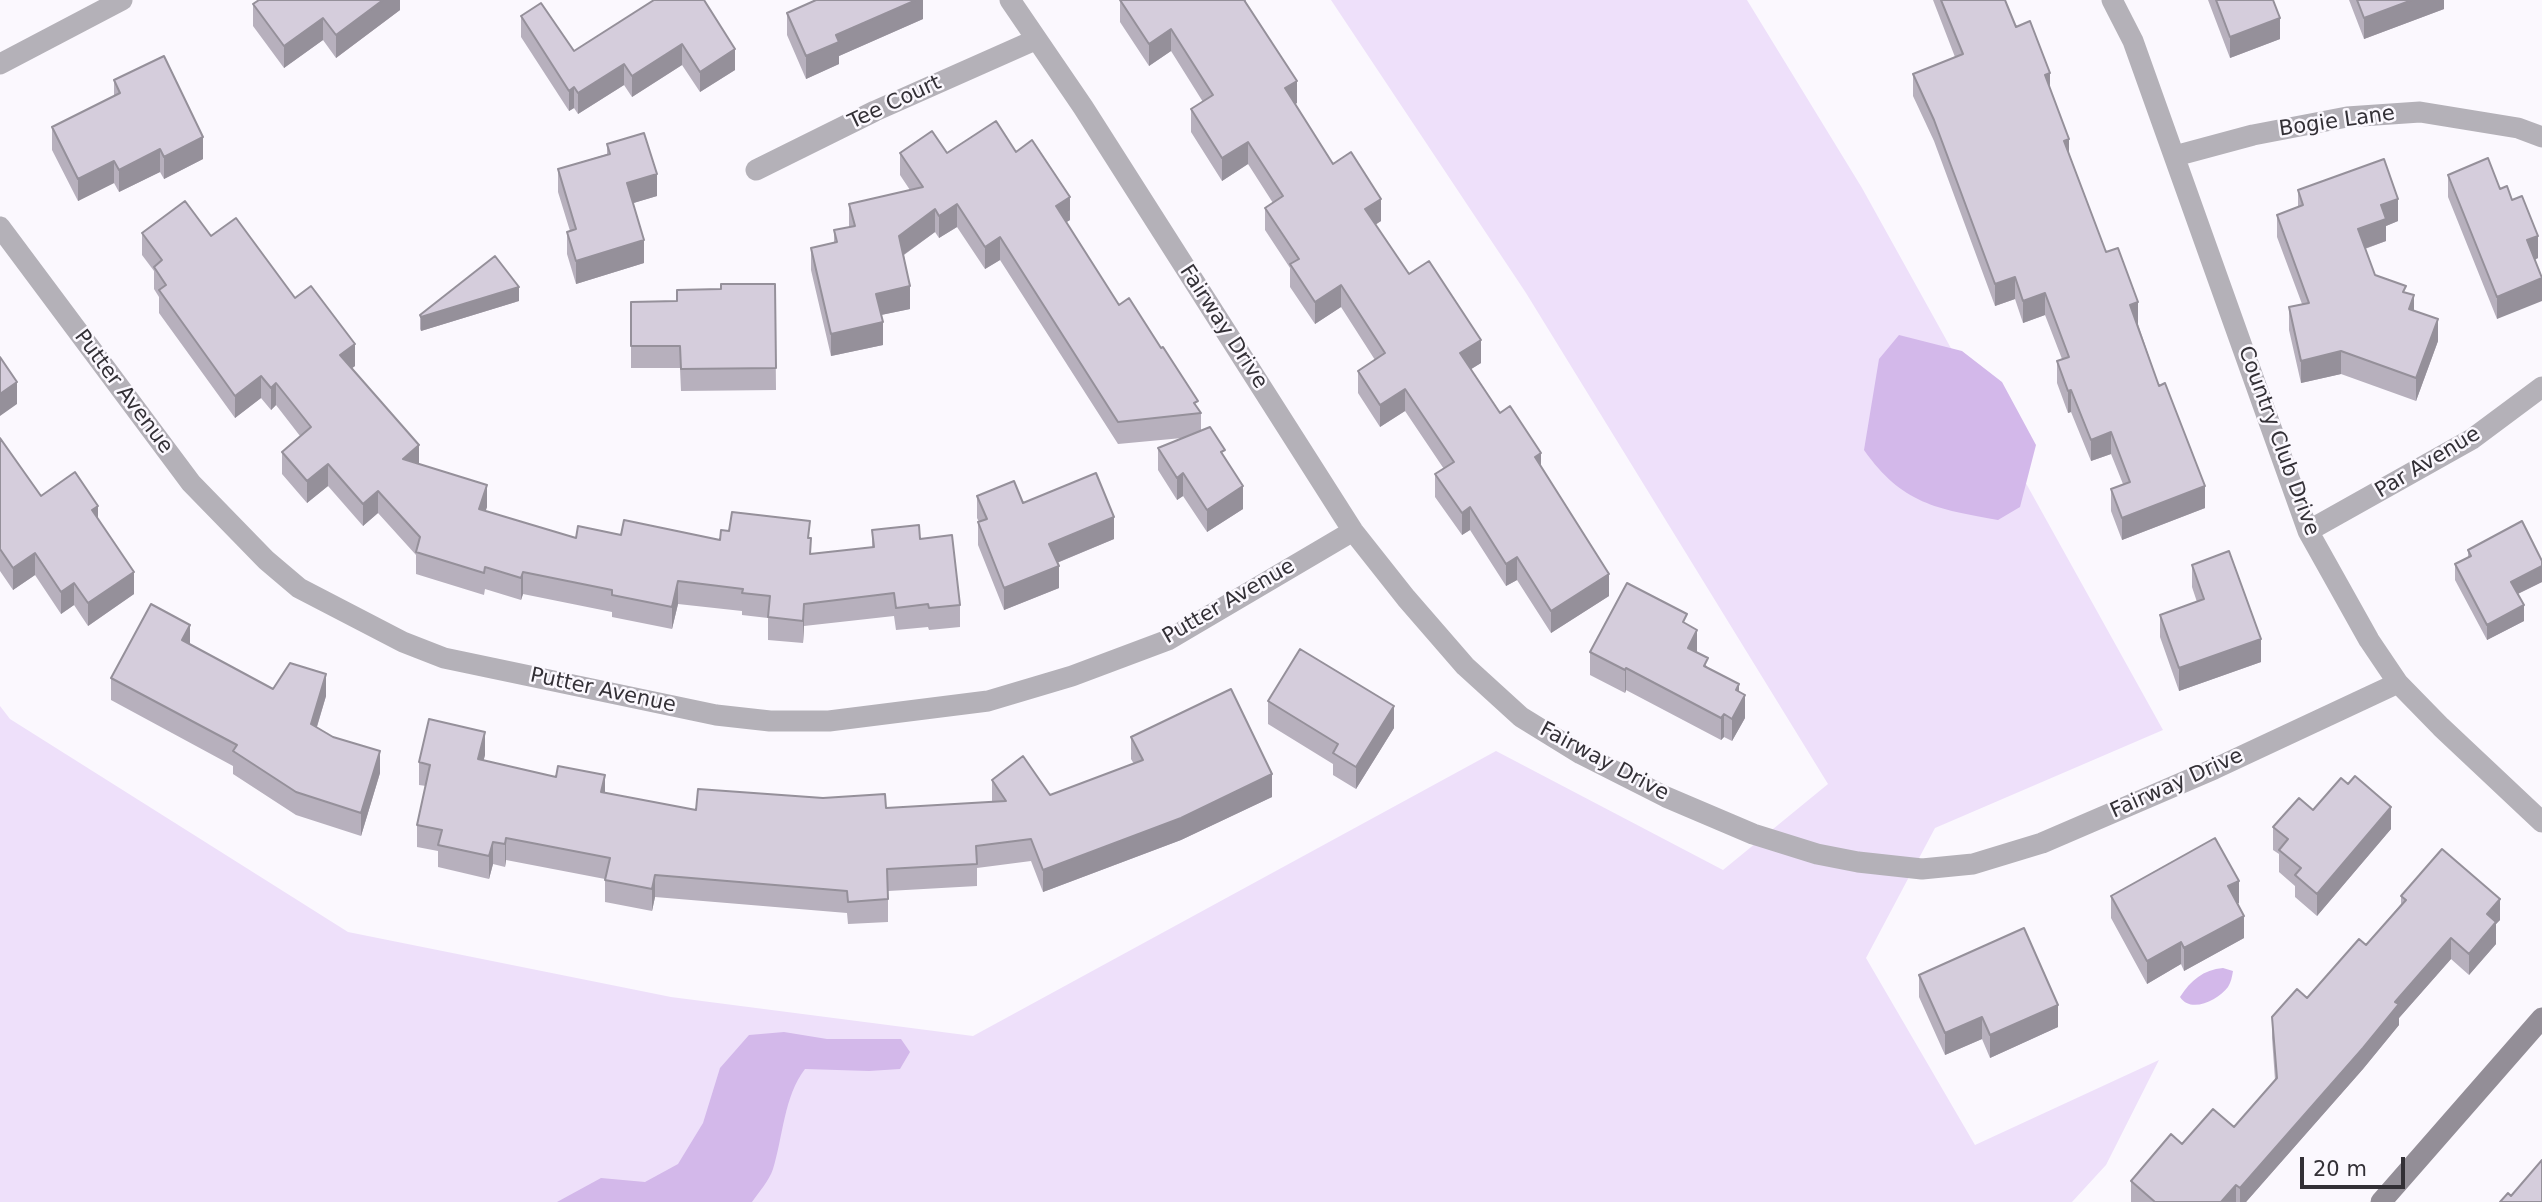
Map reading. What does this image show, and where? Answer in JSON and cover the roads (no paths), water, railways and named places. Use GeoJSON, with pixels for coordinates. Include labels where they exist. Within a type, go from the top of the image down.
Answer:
{"type":"FeatureCollection","features":[{"type":"Feature","properties":{"kind":"main road"},"geometry":{"type":"LineString","coordinates":[[2381,1202],[2542,1018]]}},
{"type":"Feature","properties":{"kind":"street"},"geometry":{"type":"LineString","coordinates":[[0,64],[122,0]]}},
{"type":"Feature","properties":{"kind":"street","name":"Fairway Drive"},"geometry":{"type":"LineString","coordinates":[[1010,0],[1083,107],[1353,531],[1465,666],[1521,717],[1581,754],[1678,802],[1753,834],[1817,854],[1858,862],[1922,869],[1973,864],[2042,843],[2214,769],[2398,683]]}},
{"type":"Feature","properties":{"kind":"street","name":"Country Club Drive"},"geometry":{"type":"LineString","coordinates":[[2112,0],[2133,41],[2308,531],[2369,640],[2398,683],[2542,821]]}},
{"type":"Feature","properties":{"kind":"street","name":"Tee Court"},"geometry":{"type":"LineString","coordinates":[[757,170],[875,111],[1035,40]]}},
{"type":"Feature","properties":{"kind":"street","name":"Bogie Lane"},"geometry":{"type":"LineString","coordinates":[[2175,156],[2253,135],[2347,117],[2420,112],[2518,128],[2542,137]]}},
{"type":"Feature","properties":{"kind":"street","name":"Putter Avenue"},"geometry":{"type":"LineString","coordinates":[[0,227],[191,483],[266,560],[299,588],[403,642],[444,658],[716,715],[770,721],[828,720],[988,701],[1072,676],[1168,640],[1353,531]]}},
{"type":"Feature","properties":{"kind":"street","name":"Par Avenue"},"geometry":{"type":"LineString","coordinates":[[2308,531],[2472,439],[2542,387]]}}]}
